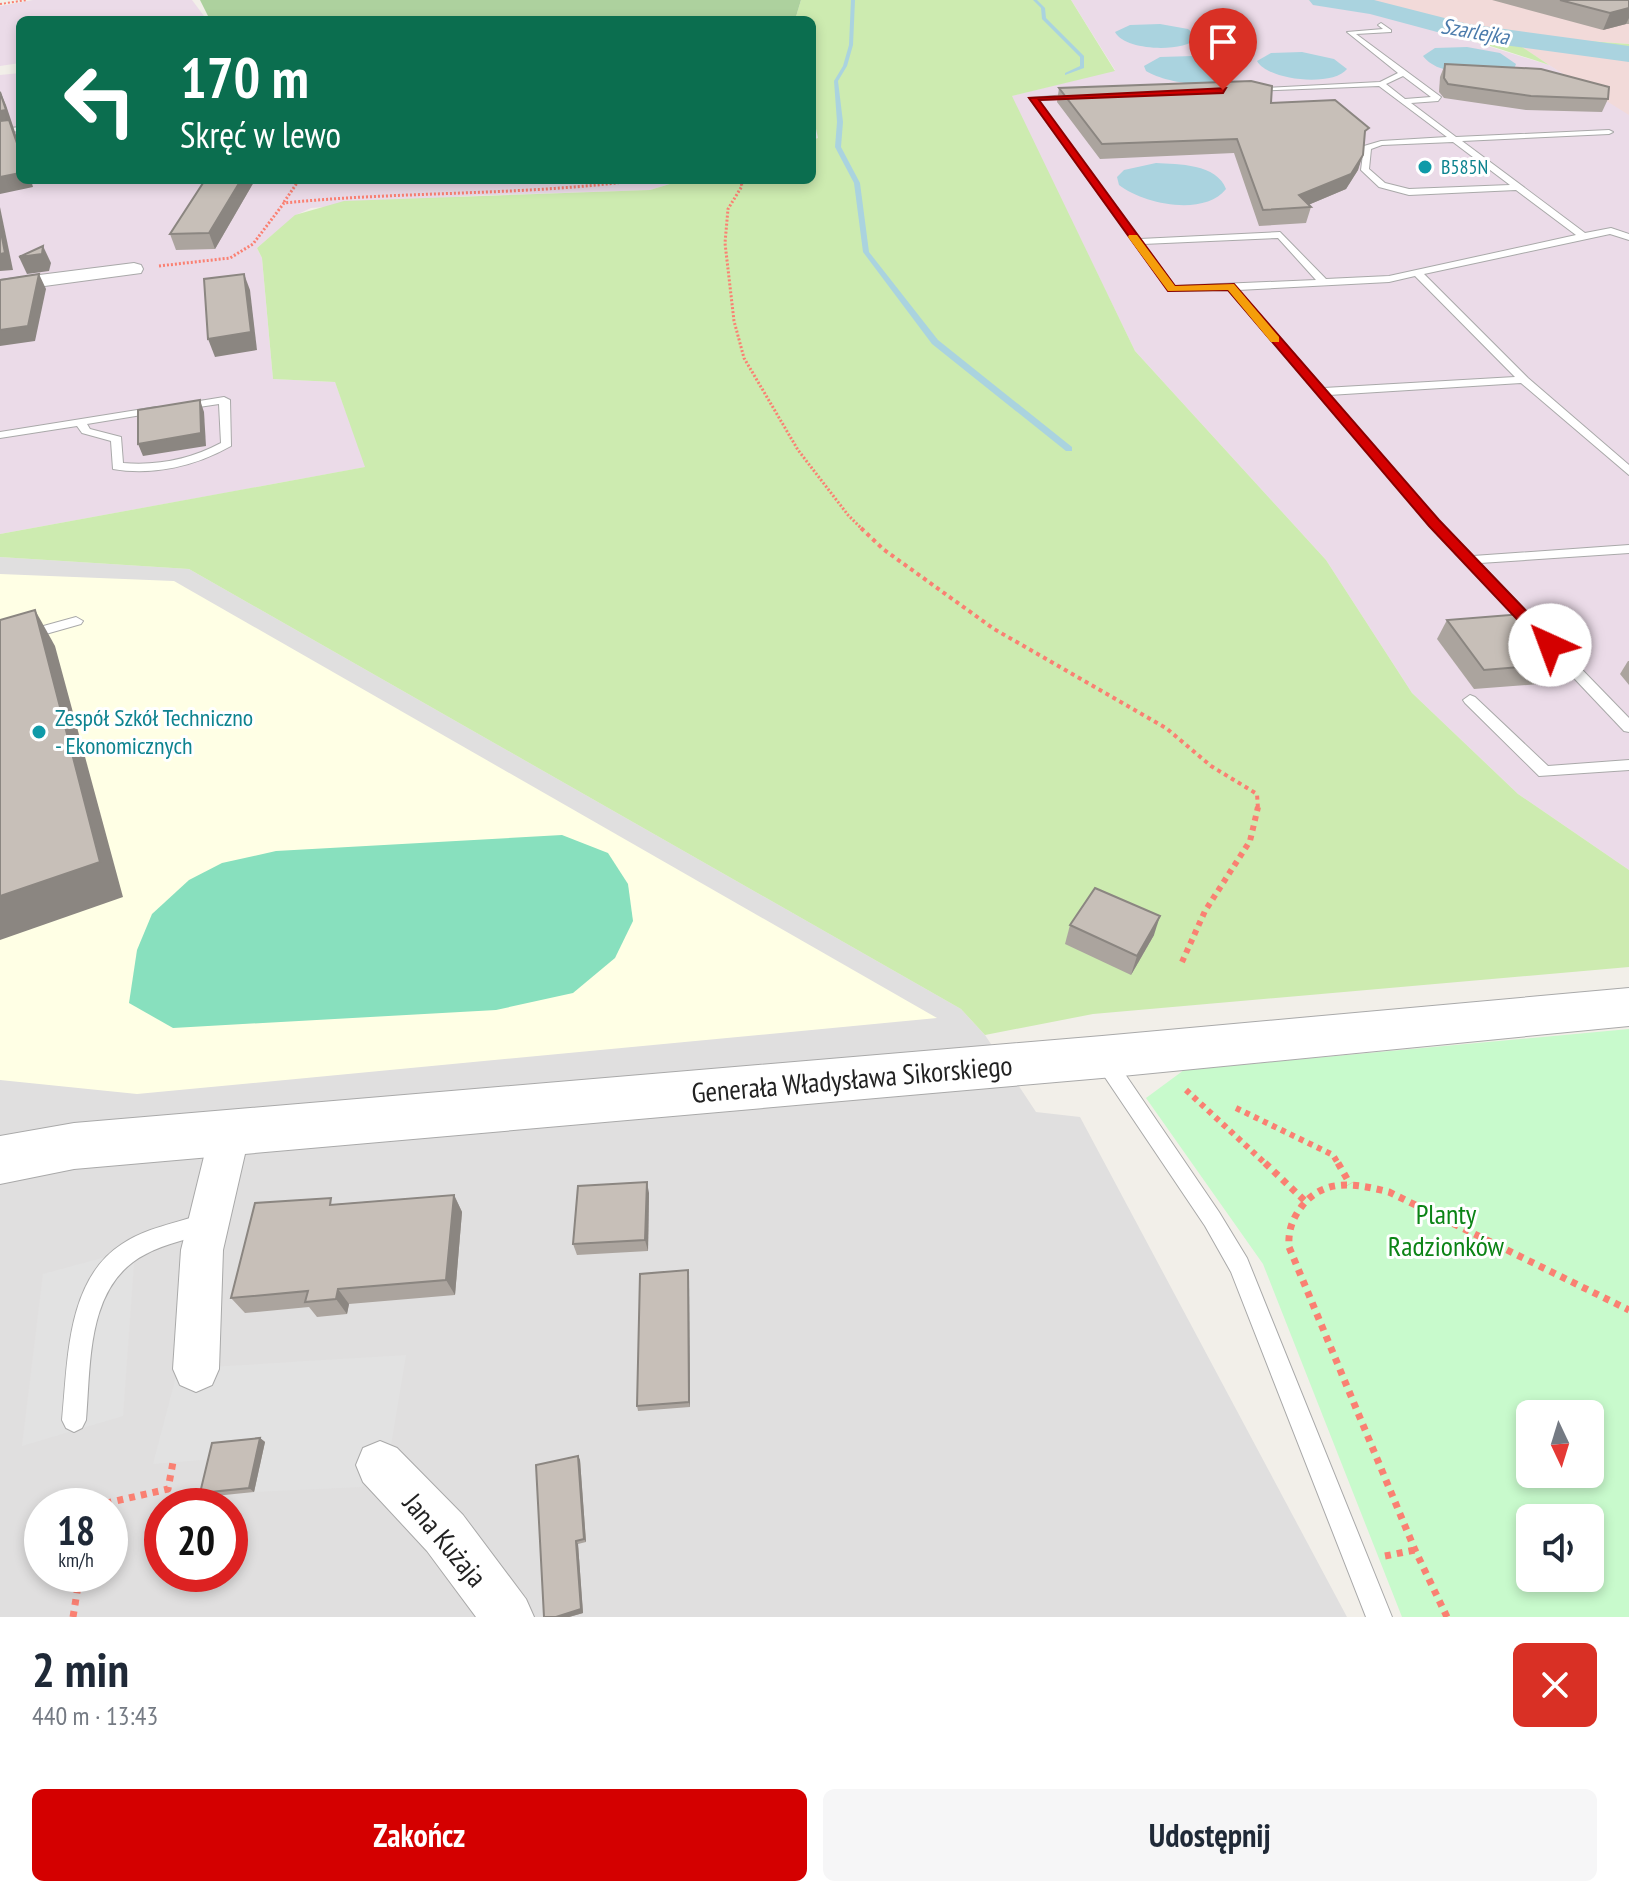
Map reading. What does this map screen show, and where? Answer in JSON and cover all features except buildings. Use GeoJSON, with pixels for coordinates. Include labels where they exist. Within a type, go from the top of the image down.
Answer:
{"type":"FeatureCollection","features":[{"type":"Feature","properties":{"kind":"street"},"geometry":{"type":"LineString","coordinates":[[0,286],[134,269]]}},
{"type":"Feature","properties":{"kind":"street","name":"Generała Władysława Sikorskiego"},"geometry":{"type":"LineString","coordinates":[[74,1146],[1102,1057],[1629,1007]]}},
{"type":"Feature","properties":{"kind":"street"},"geometry":{"type":"LineString","coordinates":[[196,1369],[202,1250],[230,1132]]}},
{"type":"Feature","properties":{"kind":"street"},"geometry":{"type":"LineString","coordinates":[[0,1134],[74,1146]]}},
{"type":"Feature","properties":{"kind":"street"},"geometry":{"type":"LineString","coordinates":[[0,1160],[74,1146]]}},
{"type":"Feature","properties":{"kind":"street","name":"Jana Kużaja"},"geometry":{"type":"LineString","coordinates":[[380,1465],[445,1533],[508,1617]]}},
{"type":"Feature","properties":{"kind":"lane"},"geometry":{"type":"LineString","coordinates":[[1381,25],[1397,36]]}},
{"type":"Feature","properties":{"kind":"lane"},"geometry":{"type":"LineString","coordinates":[[1389,31],[1350,32],[1438,99],[1403,101]]}},
{"type":"Feature","properties":{"kind":"lane"},"geometry":{"type":"LineString","coordinates":[[1238,89],[1381,84],[1403,73]]}},
{"type":"Feature","properties":{"kind":"lane"},"geometry":{"type":"LineString","coordinates":[[1381,84],[1583,236]]}},
{"type":"Feature","properties":{"kind":"lane"},"geometry":{"type":"LineString","coordinates":[[1080,96],[1033,98],[1172,289],[1418,274],[1611,231],[1629,237]]}},
{"type":"Feature","properties":{"kind":"lane"},"geometry":{"type":"LineString","coordinates":[[1517,187],[1409,192],[1382,185],[1365,170],[1367,148],[1381,143],[1609,132]]}},
{"type":"Feature","properties":{"kind":"lane"},"geometry":{"type":"LineString","coordinates":[[1137,242],[1280,235],[1323,282]]}},
{"type":"Feature","properties":{"kind":"lane"},"geometry":{"type":"LineString","coordinates":[[1418,274],[1524,380],[1629,471]]}},
{"type":"Feature","properties":{"kind":"lane"},"geometry":{"type":"LineString","coordinates":[[1231,287],[1319,392],[1470,560],[1629,727]]}},
{"type":"Feature","properties":{"kind":"lane"},"geometry":{"type":"LineString","coordinates":[[1319,392],[1524,380]]}},
{"type":"Feature","properties":{"kind":"lane"},"geometry":{"type":"LineString","coordinates":[[0,435],[80,422],[224,400],[227,444],[206,457],[138,469],[117,466],[117,439],[86,431],[80,422]]}},
{"type":"Feature","properties":{"kind":"lane"},"geometry":{"type":"LineString","coordinates":[[1470,560],[1629,549]]}},
{"type":"Feature","properties":{"kind":"lane"},"geometry":{"type":"LineString","coordinates":[[0,643],[76,621]]}},
{"type":"Feature","properties":{"kind":"lane"},"geometry":{"type":"LineString","coordinates":[[1470,700],[1544,772],[1629,765]]}},
{"type":"Feature","properties":{"kind":"lane"},"geometry":{"type":"LineString","coordinates":[[1102,1057],[1212,1219],[1239,1266],[1379,1617]]}},
{"type":"Feature","properties":{"kind":"lane"},"geometry":{"type":"LineString","coordinates":[[74,1420],[85,1316],[103,1279],[122,1257],[135,1249],[208,1222]]}},
{"type":"Feature","properties":{"kind":"path"},"geometry":{"type":"LineString","coordinates":[[0,4],[27,0]]}},
{"type":"Feature","properties":{"kind":"path"},"geometry":{"type":"LineString","coordinates":[[134,269],[230,258],[253,244],[296,184]]}},
{"type":"Feature","properties":{"kind":"path"},"geometry":{"type":"LineString","coordinates":[[284,203],[609,184]]}},
{"type":"Feature","properties":{"kind":"path"},"geometry":{"type":"LineString","coordinates":[[741,184],[728,209],[725,243],[734,321],[744,358],[798,450],[848,515],[883,549],[994,629],[1166,728],[1211,766],[1257,794],[1256,827],[1245,850],[1203,913],[1182,962]]}},
{"type":"Feature","properties":{"kind":"path"},"geometry":{"type":"LineString","coordinates":[[1182,1086],[1305,1201]]}},
{"type":"Feature","properties":{"kind":"path"},"geometry":{"type":"LineString","coordinates":[[1236,1108],[1333,1155],[1350,1184]]}},
{"type":"Feature","properties":{"kind":"path"},"geometry":{"type":"LineString","coordinates":[[1447,1617],[1415,1550],[1289,1247],[1289,1229],[1305,1201],[1327,1185],[1350,1184],[1389,1192],[1629,1310]]}},
{"type":"Feature","properties":{"kind":"path"},"geometry":{"type":"LineString","coordinates":[[128,1498],[168,1489],[173,1462]]}},
{"type":"Feature","properties":{"kind":"path"},"geometry":{"type":"LineString","coordinates":[[73,1617],[77,1592]]}},
{"type":"Feature","properties":{"kind":"shaded area"},"geometry":{"type":"Polygon","coordinates":[[[33,0],[192,0],[204,16],[16,16],[16,64],[0,66],[0,6],[33,0]]]}},
{"type":"Feature","properties":{"kind":"shaded area"},"geometry":{"type":"Polygon","coordinates":[[[1071,0],[1308,0],[1368,9],[1549,65],[1629,115],[1629,870],[1518,794],[1412,693],[1326,560],[1135,351],[1011,96],[1115,70],[1071,0]]]}},
{"type":"Feature","properties":{"kind":"shaded area"},"geometry":{"type":"Polygon","coordinates":[[[1349,0],[1629,0],[1629,44],[1562,39],[1418,20],[1349,0]]]}},
{"type":"Feature","properties":{"kind":"shaded area"},"geometry":{"type":"Polygon","coordinates":[[[1514,42],[1629,56],[1629,119],[1549,65],[1514,42]]]}},
{"type":"Feature","properties":{"kind":"shaded area"},"geometry":{"type":"Polygon","coordinates":[[[16,73],[16,184],[670,184],[650,190],[468,196],[311,208],[296,215],[257,248],[262,258],[273,379],[335,382],[366,467],[0,534],[0,75],[16,73]]]}},
{"type":"Feature","properties":{"kind":"shaded area"},"geometry":{"type":"Polygon","coordinates":[[[0,557],[189,569],[961,1009],[985,1035],[1036,1112],[1080,1117],[1347,1617],[0,1617],[0,557]]]}},
{"type":"Feature","properties":{"kind":"shaded area"},"geometry":{"type":"Polygon","coordinates":[[[0,574],[174,581],[937,1018],[137,1094],[0,1080],[0,574]]]}},
{"type":"Feature","properties":{"kind":"shaded area"},"geometry":{"type":"Polygon","coordinates":[[[135,1249],[123,1416],[22,1446],[43,1274],[135,1249]]]}},
{"type":"Feature","properties":{"kind":"shaded area"},"geometry":{"type":"Polygon","coordinates":[[[406,1355],[391,1445],[362,1487],[254,1492],[264,1443],[214,1459],[153,1464],[178,1369],[406,1355]]]}},
{"type":"Feature","properties":{"kind":"green space"},"geometry":{"type":"Polygon","coordinates":[[[200,0],[801,0],[796,16],[208,16],[200,0]]]}},
{"type":"Feature","properties":{"kind":"green space"},"geometry":{"type":"Polygon","coordinates":[[[801,0],[1071,0],[1115,71],[1012,96],[1135,351],[1326,560],[1412,693],[1518,794],[1629,870],[1629,967],[1093,1014],[985,1035],[961,1009],[189,569],[0,557],[0,534],[365,467],[335,382],[273,379],[262,258],[257,248],[295,215],[344,201],[650,190],[670,184],[816,184],[816,16],[796,16],[801,0]]]}},
{"type":"Feature","properties":{"kind":"green space"},"geometry":{"type":"Polygon","coordinates":[[[1308,0],[1349,0],[1418,20],[1561,39],[1629,44],[1629,56],[1516,43],[1549,65],[1400,19],[1308,0]]]}},
{"type":"Feature","properties":{"kind":"green space"},"geometry":{"type":"Polygon","coordinates":[[[562,835],[608,853],[628,884],[633,921],[615,958],[573,993],[496,1010],[173,1028],[129,1003],[137,950],[152,914],[189,880],[222,863],[276,851],[562,835]]]}},
{"type":"Feature","properties":{"kind":"green space","name":"Planty Radzionków"},"geometry":{"type":"Polygon","coordinates":[[[1629,1029],[1629,1617],[1402,1617],[1263,1264],[1146,1098],[1184,1070],[1629,1029]]]}},
{"type":"Feature","properties":{"kind":"water"},"geometry":{"type":"Polygon","coordinates":[[[1160,24],[1188,29],[1198,38],[1180,46],[1155,48],[1130,43],[1115,32],[1130,25],[1160,24]]]}},
{"type":"Feature","properties":{"kind":"water"},"geometry":{"type":"Polygon","coordinates":[[[1467,47],[1500,53],[1516,64],[1514,69],[1453,71],[1431,63],[1423,56],[1435,48],[1467,47]]]}},
{"type":"Feature","properties":{"kind":"water"},"geometry":{"type":"Polygon","coordinates":[[[1302,52],[1334,59],[1347,69],[1329,78],[1301,79],[1274,73],[1257,61],[1271,53],[1302,52]]]}},
{"type":"Feature","properties":{"kind":"water"},"geometry":{"type":"Polygon","coordinates":[[[1193,56],[1224,62],[1235,73],[1217,82],[1192,84],[1155,75],[1146,71],[1144,66],[1160,57],[1193,56]]]}},
{"type":"Feature","properties":{"kind":"water"},"geometry":{"type":"Polygon","coordinates":[[[1156,163],[1206,170],[1226,189],[1216,198],[1203,203],[1173,205],[1143,198],[1119,185],[1117,177],[1124,170],[1156,163]]]}},
{"type":"Feature","properties":{"kind":"waterway"},"geometry":{"type":"LineString","coordinates":[[853,0],[851,45],[845,66],[836,81],[840,122],[838,147],[857,183],[866,252],[935,342],[1069,449]]}},
{"type":"Feature","properties":{"kind":"waterway"},"geometry":{"type":"LineString","coordinates":[[1035,0],[1043,8],[1044,18],[1082,57],[1082,67],[1067,74]]}},
{"type":"Feature","properties":{"kind":"waterway","name":"Szarlejka"},"geometry":{"type":"LineString","coordinates":[[1322,0],[1371,7],[1467,32],[1629,54]]}},
{"type":"Feature","properties":{"kind":"slow traffic"},"geometry":{"type":"LineString","coordinates":[[1133,237],[1172,289],[1231,287],[1275,340]]}},
{"type":"Feature","properties":{"kind":"place","name":"B585N"},"geometry":{"type":"Point","coordinates":[1425,167]}},
{"type":"Feature","properties":{"kind":"place","name":"Zespół Szkół Techniczno - Ekonomicznych"},"geometry":{"type":"Point","coordinates":[39,732]}},
{"type":"Feature","properties":{"kind":"route"},"geometry":{"type":"LineString","coordinates":[[1223,90],[1033,98],[1172,289],[1231,287],[1434,523],[1550,645]]}}]}
